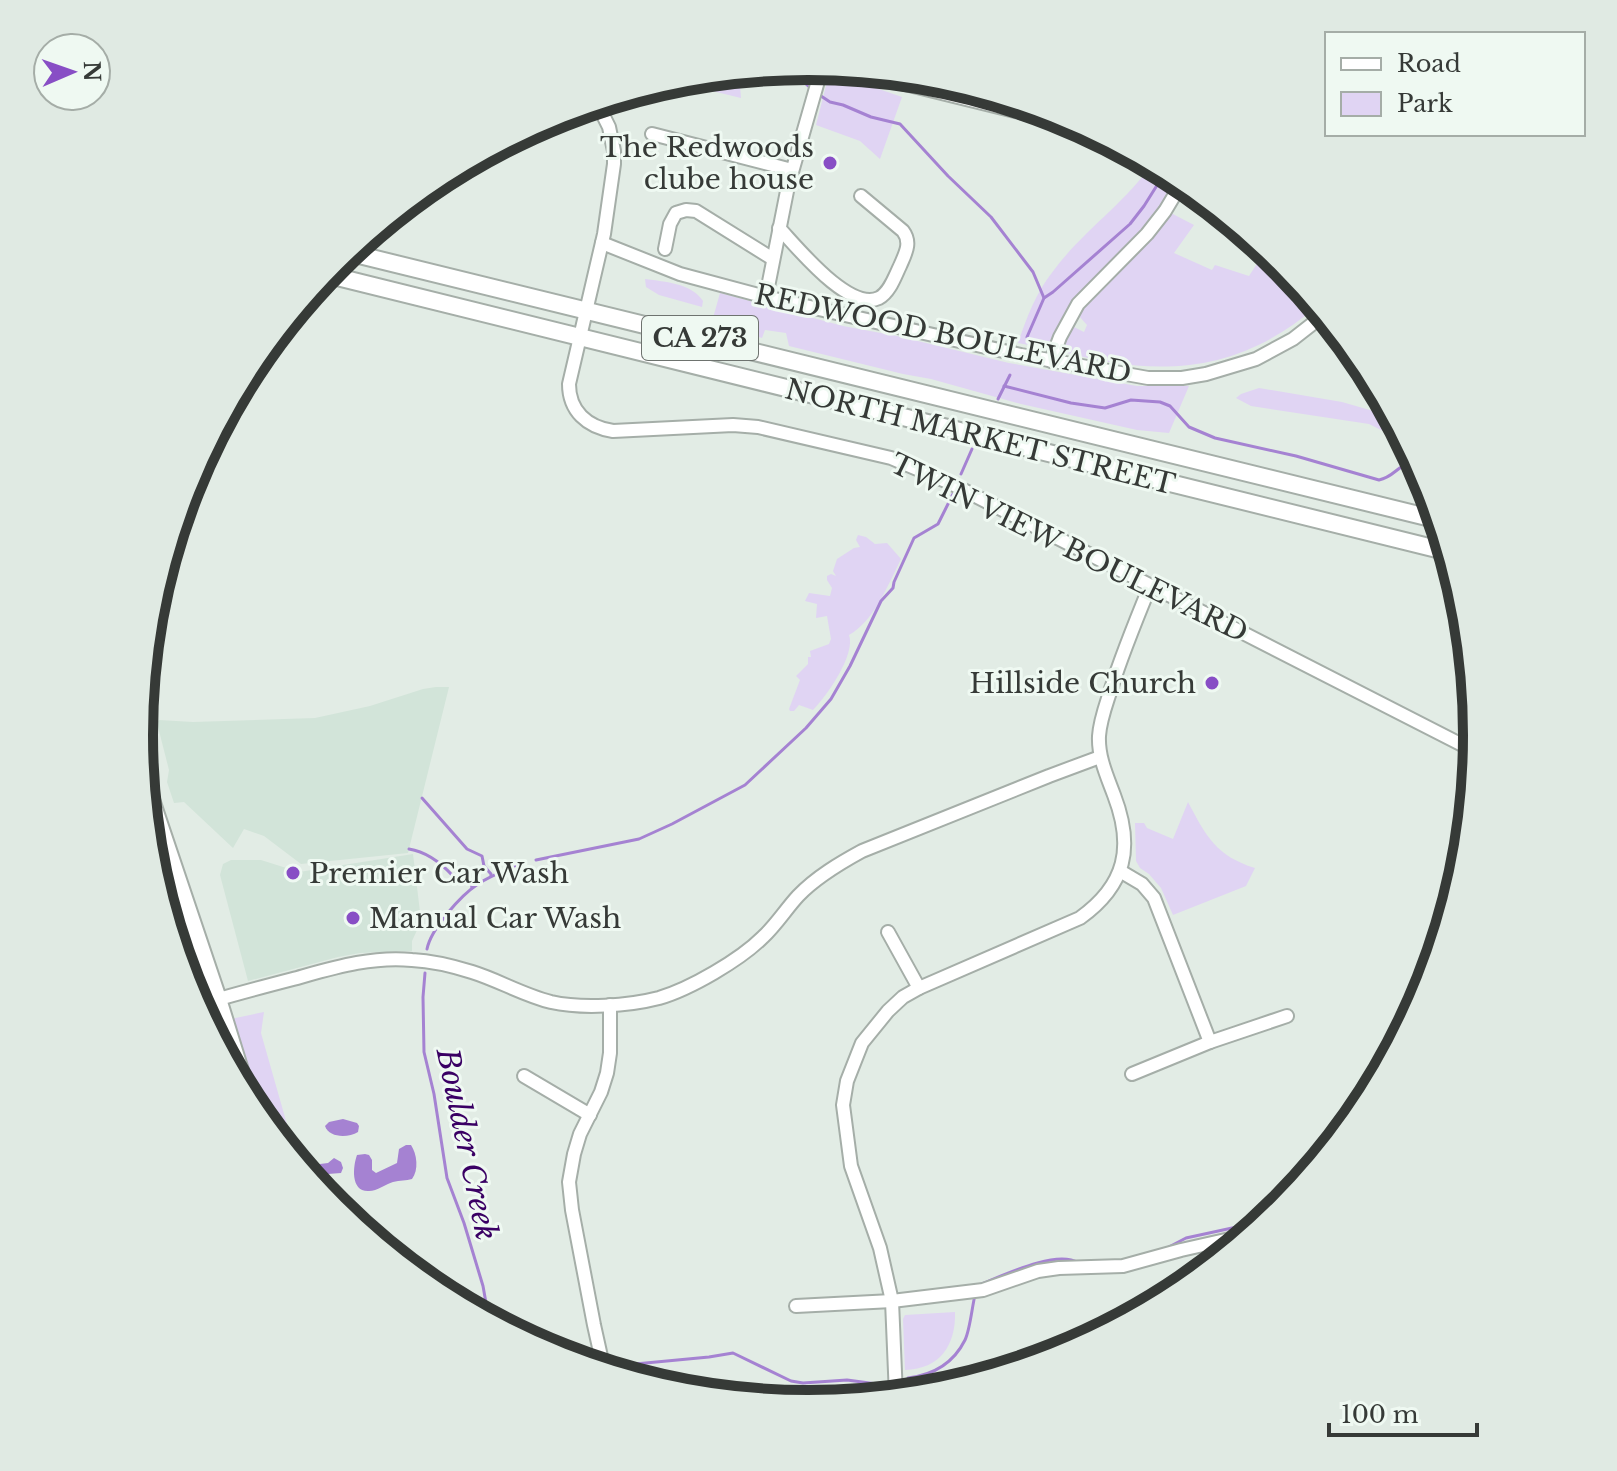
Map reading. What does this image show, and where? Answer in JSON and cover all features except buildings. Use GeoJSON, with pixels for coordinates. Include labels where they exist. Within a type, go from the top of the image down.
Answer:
{"type":"FeatureCollection","features":[{"type":"Feature","properties":{"kind":"main road","name":"NORTH MARKET STREET"},"geometry":{"type":"LineString","coordinates":[[362,256],[1426,517]]}},
{"type":"Feature","properties":{"kind":"main road","name":"NORTH MARKET STREET"},"geometry":{"type":"LineString","coordinates":[[340,278],[1437,549]]}},
{"type":"Feature","properties":{"kind":"main road"},"geometry":{"type":"LineString","coordinates":[[166,861],[196,968]]}},
{"type":"Feature","properties":{"kind":"street"},"geometry":{"type":"LineString","coordinates":[[766,297],[792,170],[818,80]]}},
{"type":"Feature","properties":{"kind":"street"},"geometry":{"type":"LineString","coordinates":[[580,338],[602,243],[612,181],[614,151],[602,114]]}},
{"type":"Feature","properties":{"kind":"street"},"geometry":{"type":"LineString","coordinates":[[652,134],[792,170]]}},
{"type":"Feature","properties":{"kind":"street"},"geometry":{"type":"LineString","coordinates":[[1051,361],[1078,304],[1147,234],[1176,192]]}},
{"type":"Feature","properties":{"kind":"street"},"geometry":{"type":"LineString","coordinates":[[779,228],[842,290],[865,299],[879,298],[890,287],[908,237],[861,196]]}},
{"type":"Feature","properties":{"kind":"street"},"geometry":{"type":"LineString","coordinates":[[665,249],[672,219],[676,213],[686,210],[696,211],[773,259]]}},
{"type":"Feature","properties":{"kind":"street","name":"REDWOOD BOULEVARD"},"geometry":{"type":"LineString","coordinates":[[602,243],[680,274],[766,297],[1051,361],[1148,378],[1200,375],[1256,359],[1293,339],[1316,321]]}},
{"type":"Feature","properties":{"kind":"street","name":"TWIN VIEW BOULEVARD"},"geometry":{"type":"LineString","coordinates":[[580,338],[570,380],[570,394],[578,413],[596,427],[613,431],[733,425],[758,427],[891,458],[950,483],[1464,746]]}},
{"type":"Feature","properties":{"kind":"street"},"geometry":{"type":"LineString","coordinates":[[896,1385],[892,1301],[880,1248],[851,1166],[843,1105],[847,1081],[862,1043],[903,997],[1080,918],[1103,900],[1120,871],[1125,843],[1124,824],[1100,757],[1101,719],[1150,586]]}},
{"type":"Feature","properties":{"kind":"street"},"geometry":{"type":"LineString","coordinates":[[210,1001],[375,960],[412,960],[445,965],[548,1001],[569,1004],[610,1005],[657,998],[708,976],[762,939],[800,894],[839,864],[862,851],[1100,757]]}},
{"type":"Feature","properties":{"kind":"street"},"geometry":{"type":"LineString","coordinates":[[1120,871],[1142,884],[1154,898],[1210,1042]]}},
{"type":"Feature","properties":{"kind":"street"},"geometry":{"type":"LineString","coordinates":[[888,932],[919,988]]}},
{"type":"Feature","properties":{"kind":"street"},"geometry":{"type":"LineString","coordinates":[[601,1357],[569,1182],[577,1144],[607,1073],[610,1005]]}},
{"type":"Feature","properties":{"kind":"street"},"geometry":{"type":"LineString","coordinates":[[1132,1074],[1210,1042],[1287,1016]]}},
{"type":"Feature","properties":{"kind":"street"},"geometry":{"type":"LineString","coordinates":[[524,1076],[590,1115]]}},
{"type":"Feature","properties":{"kind":"street"},"geometry":{"type":"LineString","coordinates":[[796,1306],[892,1301],[983,1290],[1029,1273],[1059,1268],[1123,1266],[1227,1240]]}},
{"type":"Feature","properties":{"kind":"shaded area"},"geometry":{"type":"Polygon","coordinates":[[[436,687],[449,687],[408,853],[301,864],[264,836],[244,829],[233,848],[184,802],[174,803],[167,782],[169,770],[157,723],[159,720],[193,722],[315,718],[436,687]]]}},
{"type":"Feature","properties":{"kind":"shaded area"},"geometry":{"type":"Polygon","coordinates":[[[413,854],[421,920],[417,920],[412,951],[338,957],[248,981],[220,875],[223,864],[231,860],[261,860],[299,872],[413,854]]]}},
{"type":"Feature","properties":{"kind":"shaded area"},"geometry":{"type":"Polygon","coordinates":[[[343,1119],[357,1123],[358,1132],[339,1136],[327,1130],[325,1126],[329,1122],[343,1119]]]}},
{"type":"Feature","properties":{"kind":"shaded area"},"geometry":{"type":"Polygon","coordinates":[[[411,1145],[416,1157],[416,1171],[412,1179],[393,1182],[372,1191],[359,1187],[354,1171],[357,1155],[369,1155],[372,1170],[376,1173],[397,1163],[399,1149],[411,1145]]]}},
{"type":"Feature","properties":{"kind":"shaded area"},"geometry":{"type":"Polygon","coordinates":[[[334,1158],[341,1162],[341,1173],[324,1176],[313,1165],[328,1163],[334,1158]]]}},
{"type":"Feature","properties":{"kind":"green space"},"geometry":{"type":"Polygon","coordinates":[[[827,82],[858,82],[902,97],[880,159],[860,141],[816,125],[827,82]]]}},
{"type":"Feature","properties":{"kind":"green space"},"geometry":{"type":"Polygon","coordinates":[[[740,84],[741,98],[704,89],[740,84]]]}},
{"type":"Feature","properties":{"kind":"green space"},"geometry":{"type":"Polygon","coordinates":[[[1145,173],[1172,189],[1145,231],[1073,300],[1050,349],[1018,343],[1048,278],[1065,256],[1145,173]]]}},
{"type":"Feature","properties":{"kind":"green space"},"geometry":{"type":"Polygon","coordinates":[[[1169,212],[1194,225],[1174,253],[1212,270],[1215,265],[1249,276],[1258,262],[1272,272],[1309,312],[1256,346],[1195,364],[1163,367],[1096,360],[1060,351],[1072,326],[1084,332],[1087,325],[1078,315],[1169,212]]]}},
{"type":"Feature","properties":{"kind":"green space"},"geometry":{"type":"Polygon","coordinates":[[[645,279],[692,290],[703,301],[702,307],[659,295],[646,287],[645,279]]]}},
{"type":"Feature","properties":{"kind":"green space"},"geometry":{"type":"Polygon","coordinates":[[[720,293],[843,326],[1009,363],[1137,386],[1189,386],[1169,433],[1137,430],[789,346],[786,333],[765,330],[762,338],[713,318],[720,293]]]}},
{"type":"Feature","properties":{"kind":"green space"},"geometry":{"type":"Polygon","coordinates":[[[1259,388],[1342,402],[1378,412],[1390,434],[1369,424],[1251,406],[1236,398],[1259,388]]]}},
{"type":"Feature","properties":{"kind":"green space"},"geometry":{"type":"Polygon","coordinates":[[[858,535],[875,544],[887,543],[901,559],[873,612],[849,635],[848,653],[826,695],[813,710],[799,705],[790,711],[800,680],[796,676],[808,664],[810,651],[829,644],[831,639],[827,616],[816,618],[817,604],[805,601],[809,593],[830,596],[832,588],[827,576],[836,576],[833,571],[837,559],[860,547],[856,540],[858,535]]]}},
{"type":"Feature","properties":{"kind":"green space"},"geometry":{"type":"Polygon","coordinates":[[[1188,802],[1221,851],[1255,868],[1246,886],[1173,915],[1161,888],[1136,861],[1135,823],[1144,823],[1147,828],[1173,839],[1188,802]]]}},
{"type":"Feature","properties":{"kind":"green space"},"geometry":{"type":"Polygon","coordinates":[[[264,1012],[261,1033],[291,1139],[263,1100],[219,1021],[264,1012]]]}},
{"type":"Feature","properties":{"kind":"green space"},"geometry":{"type":"Polygon","coordinates":[[[955,1312],[953,1335],[944,1353],[928,1365],[905,1370],[905,1315],[955,1312]]]}},
{"type":"Feature","properties":{"kind":"waterway"},"geometry":{"type":"LineString","coordinates":[[802,80],[812,89]]}},
{"type":"Feature","properties":{"kind":"waterway"},"geometry":{"type":"LineString","coordinates":[[818,94],[830,102],[900,124],[991,217],[1033,272],[1044,298]]}},
{"type":"Feature","properties":{"kind":"waterway","name":"Boulder Creek"},"geometry":{"type":"LineString","coordinates":[[1027,337],[1044,298],[1130,224],[1159,182]]}},
{"type":"Feature","properties":{"kind":"waterway","name":"Boulder Creek"},"geometry":{"type":"LineString","coordinates":[[998,399],[1010,375]]}},
{"type":"Feature","properties":{"kind":"waterway"},"geometry":{"type":"LineString","coordinates":[[1004,386],[1105,408],[1131,400],[1160,402],[1170,406],[1189,427],[1215,438],[1296,456],[1379,480],[1405,465]]}},
{"type":"Feature","properties":{"kind":"waterway","name":"Boulder Creek"},"geometry":{"type":"LineString","coordinates":[[961,474],[972,449]]}},
{"type":"Feature","properties":{"kind":"waterway","name":"Boulder Creek"},"geometry":{"type":"LineString","coordinates":[[536,860],[639,839],[745,785],[806,728],[831,699],[881,601],[893,588],[914,538],[938,524],[953,494]]}},
{"type":"Feature","properties":{"kind":"waterway"},"geometry":{"type":"LineString","coordinates":[[422,798],[467,849],[482,856],[491,876]]}},
{"type":"Feature","properties":{"kind":"waterway"},"geometry":{"type":"LineString","coordinates":[[409,849],[433,858],[452,875],[463,874],[471,882],[472,888]]}},
{"type":"Feature","properties":{"kind":"waterway","name":"Boulder Creek"},"geometry":{"type":"LineString","coordinates":[[427,949],[440,923],[463,896],[483,881],[524,862]]}},
{"type":"Feature","properties":{"kind":"waterway","name":"Boulder Creek"},"geometry":{"type":"LineString","coordinates":[[425,973],[424,1052],[447,1178],[464,1223],[487,1306]]}},
{"type":"Feature","properties":{"kind":"waterway"},"geometry":{"type":"LineString","coordinates":[[1165,1249],[1186,1238],[1244,1225]]}},
{"type":"Feature","properties":{"kind":"waterway"},"geometry":{"type":"LineString","coordinates":[[979,1285],[1044,1261],[1057,1259],[1078,1263]]}},
{"type":"Feature","properties":{"kind":"waterway"},"geometry":{"type":"LineString","coordinates":[[908,1378],[934,1371],[955,1356],[967,1336],[975,1295]]}},
{"type":"Feature","properties":{"kind":"waterway"},"geometry":{"type":"LineString","coordinates":[[626,1365],[733,1353],[791,1381],[885,1383]]}},
{"type":"Feature","properties":{"kind":"place","name":"The Redwoods clube house"},"geometry":{"type":"Point","coordinates":[830,163]}},
{"type":"Feature","properties":{"kind":"place","name":"Hillside Church"},"geometry":{"type":"Point","coordinates":[1212,683]}},
{"type":"Feature","properties":{"kind":"place","name":"Premier Car Wash"},"geometry":{"type":"Point","coordinates":[293,873]}},
{"type":"Feature","properties":{"kind":"place","name":"Manual Car Wash"},"geometry":{"type":"Point","coordinates":[353,918]}}]}
